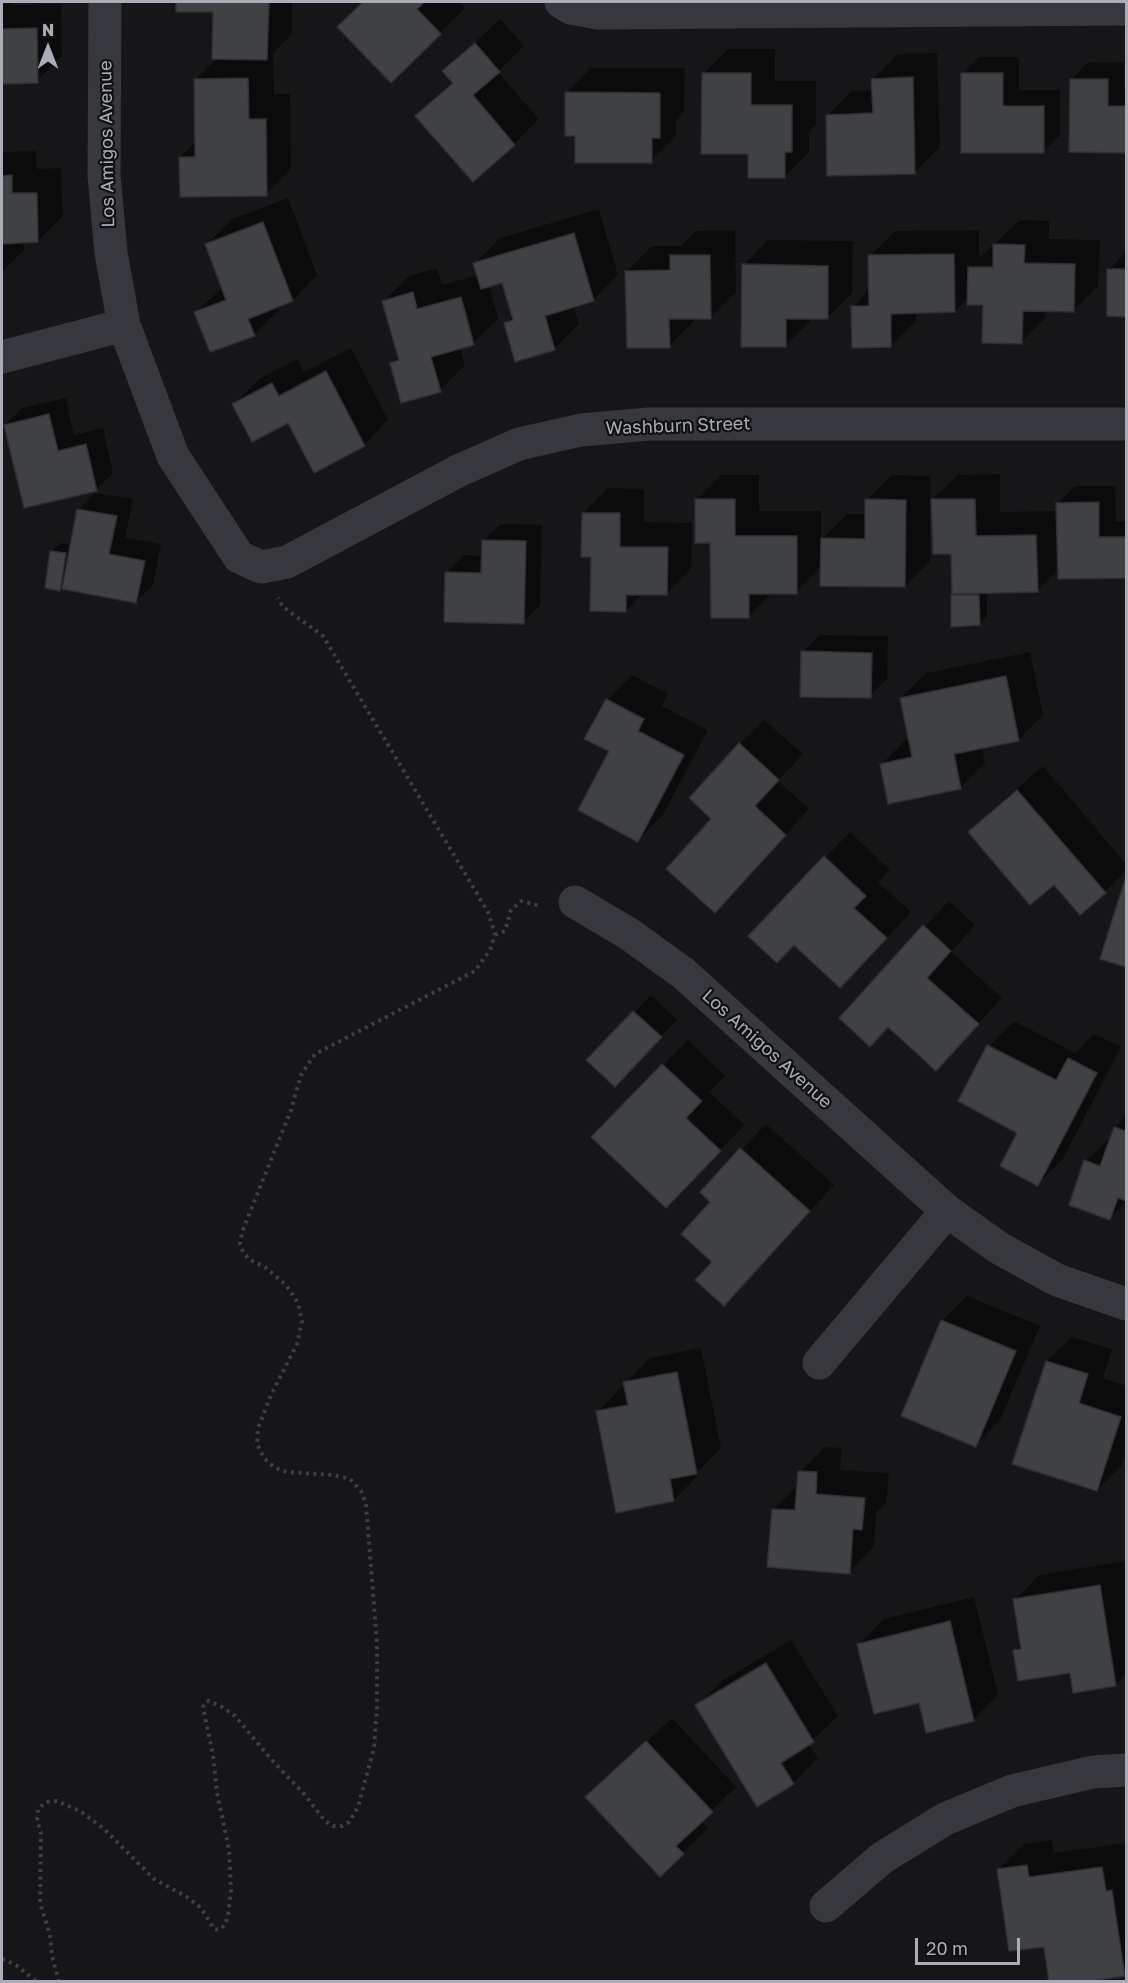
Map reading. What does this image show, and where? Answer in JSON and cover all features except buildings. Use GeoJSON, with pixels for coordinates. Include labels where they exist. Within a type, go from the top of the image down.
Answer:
{"type":"FeatureCollection","features":[{"type":"Feature","properties":{"kind":"street","name":"Los Amigos Avenue"},"geometry":{"type":"LineString","coordinates":[[105,2],[104,175],[111,253],[124,325],[173,456],[239,557],[261,567]]}},
{"type":"Feature","properties":{"kind":"street"},"geometry":{"type":"LineString","coordinates":[[561,2],[571,8],[598,13],[1126,9]]}},
{"type":"Feature","properties":{"kind":"street"},"geometry":{"type":"LineString","coordinates":[[2,357],[124,325]]}},
{"type":"Feature","properties":{"kind":"street","name":"Washburn Street"},"geometry":{"type":"LineString","coordinates":[[261,567],[287,562],[458,471],[519,444],[581,430],[649,424],[1126,424]]}},
{"type":"Feature","properties":{"kind":"street","name":"Los Amigos Avenue"},"geometry":{"type":"LineString","coordinates":[[575,902],[629,934],[683,973],[947,1211],[999,1248],[1057,1280],[1126,1304]]}},
{"type":"Feature","properties":{"kind":"street"},"geometry":{"type":"LineString","coordinates":[[819,1363],[947,1211]]}},
{"type":"Feature","properties":{"kind":"street"},"geometry":{"type":"LineString","coordinates":[[826,1906],[882,1858],[945,1819],[1012,1791],[1093,1772],[1126,1770]]}},
{"type":"Feature","properties":{"kind":"path"},"geometry":{"type":"LineString","coordinates":[[59,1982],[52,1956],[50,1935],[40,1903],[41,1832],[37,1821],[38,1809],[46,1802],[57,1801],[80,1811],[103,1828],[154,1879],[187,1897],[201,1908],[214,1929],[219,1930],[225,1925],[231,1890],[229,1849],[217,1793],[213,1755],[203,1707],[205,1702],[209,1701],[222,1707],[235,1716],[270,1758],[305,1794],[325,1821],[333,1826],[342,1826],[349,1822],[358,1807],[374,1748],[378,1707],[378,1644],[366,1504],[361,1491],[350,1479],[333,1475],[287,1472],[275,1468],[264,1458],[257,1444],[258,1428],[271,1395],[297,1344],[302,1321],[298,1303],[286,1286],[265,1268],[250,1260],[240,1244],[242,1232],[291,1110],[301,1076],[315,1054],[475,971],[490,951],[495,935],[488,912],[323,636],[283,607],[261,567]]}},
{"type":"Feature","properties":{"kind":"path"},"geometry":{"type":"LineString","coordinates":[[495,935],[505,931],[511,910],[521,901],[542,906],[556,926],[563,925],[575,902]]}},
{"type":"Feature","properties":{"kind":"path"},"geometry":{"type":"LineString","coordinates":[[2,1959],[16,1965],[38,1982]]}}]}
